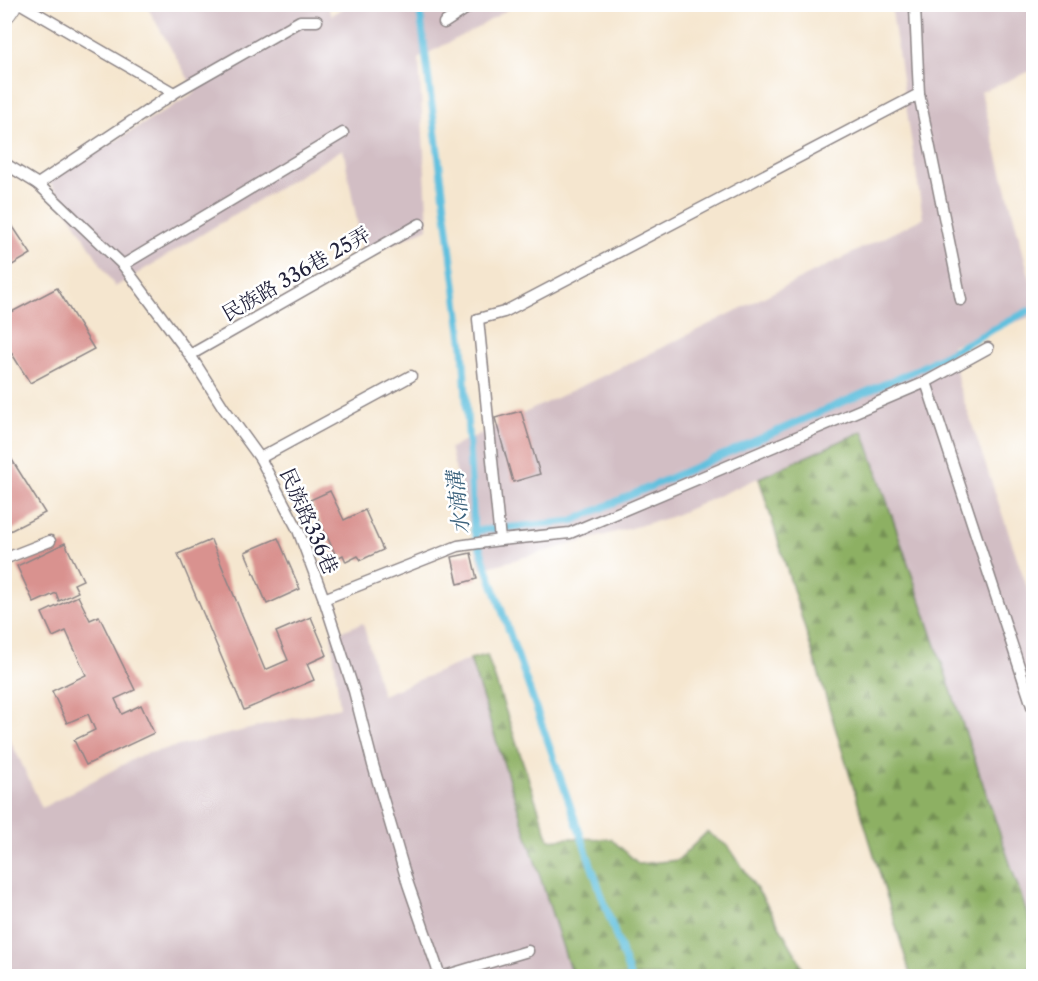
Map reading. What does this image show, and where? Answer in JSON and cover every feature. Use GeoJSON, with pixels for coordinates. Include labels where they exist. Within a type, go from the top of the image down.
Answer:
{"type":"FeatureCollection","features":[{"type":"Feature","properties":{"kind":"street"},"geometry":{"type":"LineString","coordinates":[[4,10],[8,4]]}},
{"type":"Feature","properties":{"kind":"lane"},"geometry":{"type":"LineString","coordinates":[[21,4],[174,93]]}},
{"type":"Feature","properties":{"kind":"lane"},"geometry":{"type":"LineString","coordinates":[[444,23],[473,4]]}},
{"type":"Feature","properties":{"kind":"lane"},"geometry":{"type":"LineString","coordinates":[[918,6],[919,94],[960,300]]}},
{"type":"Feature","properties":{"kind":"lane"},"geometry":{"type":"LineString","coordinates":[[38,184],[174,93],[300,21],[317,21]]}},
{"type":"Feature","properties":{"kind":"lane"},"geometry":{"type":"LineString","coordinates":[[500,540],[478,319],[504,312],[919,94]]}},
{"type":"Feature","properties":{"kind":"lane"},"geometry":{"type":"LineString","coordinates":[[123,265],[343,133]]}},
{"type":"Feature","properties":{"kind":"lane","name":"民族路336巷"},"geometry":{"type":"LineString","coordinates":[[4,163],[38,184],[123,265],[190,356],[260,458],[298,530],[324,599],[354,691],[408,884],[440,976]]}},
{"type":"Feature","properties":{"kind":"lane","name":"民族路 336巷 25弄"},"geometry":{"type":"LineString","coordinates":[[190,356],[420,224]]}},
{"type":"Feature","properties":{"kind":"lane"},"geometry":{"type":"LineString","coordinates":[[324,599],[458,546],[570,533],[926,382],[988,348]]}},
{"type":"Feature","properties":{"kind":"lane"},"geometry":{"type":"LineString","coordinates":[[260,458],[411,376]]}},
{"type":"Feature","properties":{"kind":"lane"},"geometry":{"type":"LineString","coordinates":[[926,382],[1034,712]]}},
{"type":"Feature","properties":{"kind":"lane"},"geometry":{"type":"LineString","coordinates":[[4,559],[50,541]]}},
{"type":"Feature","properties":{"kind":"lane"},"geometry":{"type":"LineString","coordinates":[[444,976],[528,951]]}},
{"type":"Feature","properties":{"kind":"shaded area"},"geometry":{"type":"Polygon","coordinates":[[[146,5],[326,5],[332,15],[348,5],[515,5],[479,27],[419,58],[428,228],[364,257],[343,149],[115,287],[49,181],[196,92],[146,5]]]}},
{"type":"Feature","properties":{"kind":"shaded area"},"geometry":{"type":"Polygon","coordinates":[[[891,5],[1033,5],[1033,70],[981,92],[1033,290],[1033,316],[952,345],[959,386],[1033,605],[1033,931],[863,431],[671,517],[481,569],[450,448],[645,356],[923,218],[891,5]]]}},
{"type":"Feature","properties":{"kind":"shaded area"},"geometry":{"type":"Polygon","coordinates":[[[363,623],[382,695],[470,659],[572,976],[5,976],[4,729],[42,808],[141,755],[340,707],[331,635],[363,623]]]}},
{"type":"Feature","properties":{"kind":"green space"},"geometry":{"type":"Polygon","coordinates":[[[863,431],[1033,931],[1033,976],[911,976],[759,478],[863,431]]]}},
{"type":"Feature","properties":{"kind":"green space"},"geometry":{"type":"Polygon","coordinates":[[[487,655],[549,840],[611,839],[639,864],[678,860],[707,832],[729,847],[766,903],[798,958],[805,976],[572,976],[470,659],[487,655]]]}},
{"type":"Feature","properties":{"kind":"building"},"geometry":{"type":"Polygon","coordinates":[[[4,213],[31,254],[4,270],[4,213]]]}},
{"type":"Feature","properties":{"kind":"building"},"geometry":{"type":"Polygon","coordinates":[[[57,288],[94,349],[30,383],[4,341],[4,316],[57,288]]]}},
{"type":"Feature","properties":{"kind":"building"},"geometry":{"type":"Polygon","coordinates":[[[521,411],[540,474],[513,482],[495,418],[521,411]]]}},
{"type":"Feature","properties":{"kind":"building"},"geometry":{"type":"Polygon","coordinates":[[[4,447],[45,513],[4,534],[4,447]]]}},
{"type":"Feature","properties":{"kind":"building"},"geometry":{"type":"Polygon","coordinates":[[[330,491],[344,520],[365,510],[383,550],[361,560],[358,556],[346,562],[343,555],[337,558],[310,500],[330,491]]]}},
{"type":"Feature","properties":{"kind":"building"},"geometry":{"type":"Polygon","coordinates":[[[278,538],[300,589],[267,604],[245,552],[278,538]]]}},
{"type":"Feature","properties":{"kind":"building"},"geometry":{"type":"Polygon","coordinates":[[[211,540],[265,670],[288,660],[276,632],[311,617],[327,655],[307,664],[314,680],[244,710],[178,554],[211,540]]]}},
{"type":"Feature","properties":{"kind":"building"},"geometry":{"type":"Polygon","coordinates":[[[65,543],[83,580],[74,584],[78,592],[59,601],[56,593],[34,603],[17,566],[65,543]]]}},
{"type":"Feature","properties":{"kind":"building"},"geometry":{"type":"Polygon","coordinates":[[[471,553],[477,579],[458,584],[452,557],[471,553]]]}},
{"type":"Feature","properties":{"kind":"building"},"geometry":{"type":"Polygon","coordinates":[[[78,596],[90,620],[99,616],[135,690],[115,699],[122,714],[141,705],[154,733],[86,765],[74,740],[95,730],[88,714],[67,723],[52,691],[86,675],[66,631],[53,637],[42,613],[78,596]]]}},
{"type":"Feature","properties":{"kind":"waterway","name":"水湳溝"},"geometry":{"type":"LineString","coordinates":[[419,4],[463,347],[474,531],[630,976]]}},
{"type":"Feature","properties":{"kind":"waterway"},"geometry":{"type":"LineString","coordinates":[[474,531],[572,521],[914,371],[1028,311]]}}]}
